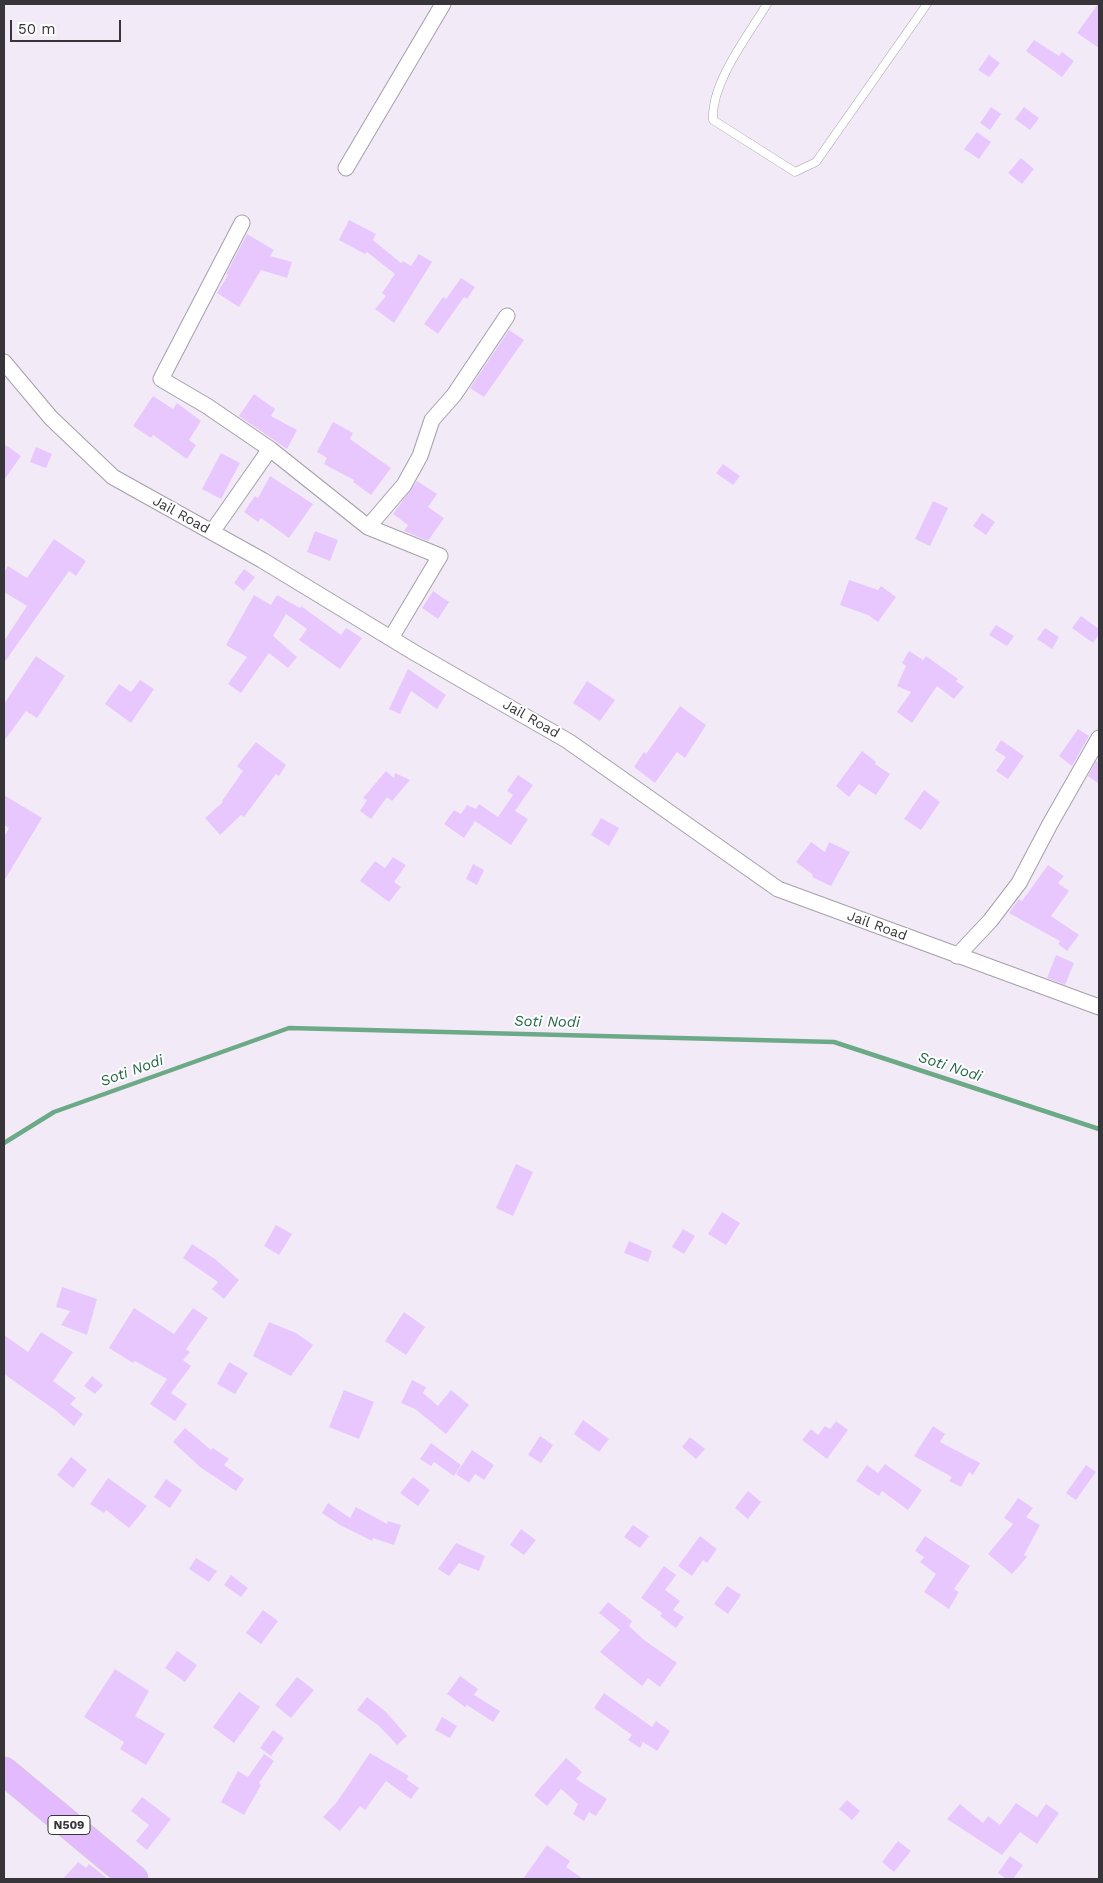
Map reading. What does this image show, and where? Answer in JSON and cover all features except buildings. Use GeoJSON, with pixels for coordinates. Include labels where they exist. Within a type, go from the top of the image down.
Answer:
{"type":"FeatureCollection","features":[{"type":"Feature","properties":{"kind":"highway","name":"N509"},"geometry":{"type":"LineString","coordinates":[[4,1771],[134,1879]]}},
{"type":"Feature","properties":{"kind":"street"},"geometry":{"type":"LineString","coordinates":[[346,168],[443,4]]}},
{"type":"Feature","properties":{"kind":"street"},"geometry":{"type":"LineString","coordinates":[[242,223],[160,379],[207,406],[270,449],[368,527],[440,556],[391,638]]}},
{"type":"Feature","properties":{"kind":"street"},"geometry":{"type":"LineString","coordinates":[[368,527],[404,486],[420,456],[432,420],[454,394],[507,316]]}},
{"type":"Feature","properties":{"kind":"street","name":"Jail Road"},"geometry":{"type":"LineString","coordinates":[[4,362],[51,418],[113,477],[262,560],[568,741],[778,889],[1099,1007]]}},
{"type":"Feature","properties":{"kind":"street"},"geometry":{"type":"LineString","coordinates":[[212,532],[270,449]]}},
{"type":"Feature","properties":{"kind":"street"},"geometry":{"type":"LineString","coordinates":[[958,956],[990,921],[1019,883],[1099,738]]}},
{"type":"Feature","properties":{"kind":"lane"},"geometry":{"type":"LineString","coordinates":[[767,4],[719,86],[712,109],[713,120],[795,172],[816,162],[927,4]]}},
{"type":"Feature","properties":{"kind":"waterway","name":"Soti Nodi"},"geometry":{"type":"LineString","coordinates":[[4,1143],[54,1112],[289,1028],[834,1042],[1099,1129]]}}]}
